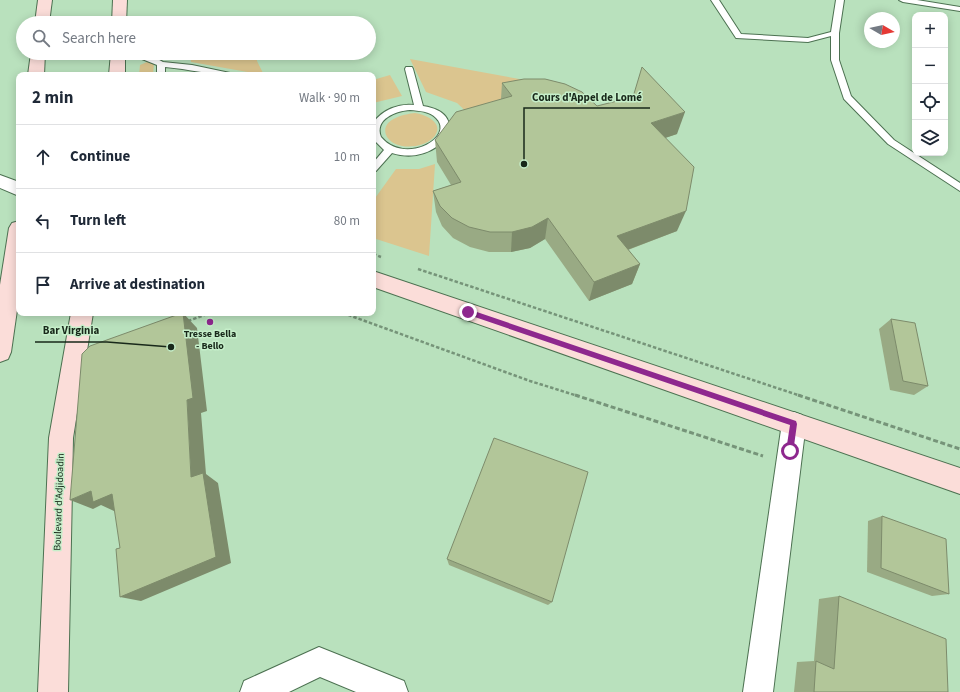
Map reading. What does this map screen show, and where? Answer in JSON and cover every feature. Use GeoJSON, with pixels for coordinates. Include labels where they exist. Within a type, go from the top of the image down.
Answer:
{"type":"FeatureCollection","features":[{"type":"Feature","properties":{"kind":"main road"},"geometry":{"type":"LineString","coordinates":[[43,16],[45,0]]}},
{"type":"Feature","properties":{"kind":"main road"},"geometry":{"type":"LineString","coordinates":[[119,16],[120,0]]}},
{"type":"Feature","properties":{"kind":"main road"},"geometry":{"type":"LineString","coordinates":[[36,72],[37,60]]}},
{"type":"Feature","properties":{"kind":"main road"},"geometry":{"type":"LineString","coordinates":[[117,72],[118,60]]}},
{"type":"Feature","properties":{"kind":"main road"},"geometry":{"type":"LineString","coordinates":[[0,346],[16,247]]}},
{"type":"Feature","properties":{"kind":"main road"},"geometry":{"type":"LineString","coordinates":[[376,280],[960,481]]}},
{"type":"Feature","properties":{"kind":"main road","name":"Boulevard d'Adjidoadin"},"geometry":{"type":"LineString","coordinates":[[53,692],[61,438],[81,316]]}},
{"type":"Feature","properties":{"kind":"street"},"geometry":{"type":"LineString","coordinates":[[0,181],[16,189]]}},
{"type":"Feature","properties":{"kind":"street"},"geometry":{"type":"LineString","coordinates":[[758,692],[794,424]]}},
{"type":"Feature","properties":{"kind":"street"},"geometry":{"type":"LineString","coordinates":[[255,692],[319,662],[393,692]]}},
{"type":"Feature","properties":{"kind":"lane"},"geometry":{"type":"LineString","coordinates":[[715,0],[739,36],[808,40],[835,32]]}},
{"type":"Feature","properties":{"kind":"lane"},"geometry":{"type":"LineString","coordinates":[[840,0],[835,32],[835,60],[847,97],[891,142],[960,188]]}},
{"type":"Feature","properties":{"kind":"lane"},"geometry":{"type":"LineString","coordinates":[[903,0],[960,9]]}},
{"type":"Feature","properties":{"kind":"lane"},"geometry":{"type":"LineString","coordinates":[[152,60],[161,64],[192,67],[216,72]]}},
{"type":"Feature","properties":{"kind":"lane"},"geometry":{"type":"LineString","coordinates":[[161,64],[161,72]]}},
{"type":"Feature","properties":{"kind":"lane"},"geometry":{"type":"LineString","coordinates":[[409,69],[419,107]]}},
{"type":"Feature","properties":{"kind":"lane"},"geometry":{"type":"LineString","coordinates":[[376,124],[386,114],[400,108],[419,107],[436,112],[442,117],[446,130],[444,136],[431,147],[422,150],[401,152],[386,148],[378,141],[376,136]]}},
{"type":"Feature","properties":{"kind":"lane"},"geometry":{"type":"LineString","coordinates":[[376,112],[386,114]]}},
{"type":"Feature","properties":{"kind":"lane"},"geometry":{"type":"LineString","coordinates":[[376,150],[386,148]]}},
{"type":"Feature","properties":{"kind":"lane"},"geometry":{"type":"LineString","coordinates":[[376,164],[386,148]]}},
{"type":"Feature","properties":{"kind":"path"},"geometry":{"type":"LineString","coordinates":[[376,255],[388,259]]}},
{"type":"Feature","properties":{"kind":"path"},"geometry":{"type":"LineString","coordinates":[[411,267],[960,449]]}},
{"type":"Feature","properties":{"kind":"path"},"geometry":{"type":"LineString","coordinates":[[182,324],[202,316]]}},
{"type":"Feature","properties":{"kind":"path"},"geometry":{"type":"LineString","coordinates":[[351,316],[530,381],[788,464]]}},
{"type":"Feature","properties":{"kind":"shaded area"},"geometry":{"type":"Polygon","coordinates":[[[410,59],[536,82],[472,117],[457,103],[426,92],[410,59]]]}},
{"type":"Feature","properties":{"kind":"shaded area"},"geometry":{"type":"Polygon","coordinates":[[[191,60],[257,60],[262,72],[247,72],[191,62],[191,60]]]}},
{"type":"Feature","properties":{"kind":"shaded area"},"geometry":{"type":"Polygon","coordinates":[[[147,62],[154,63],[153,72],[139,72],[140,65],[147,62]]]}},
{"type":"Feature","properties":{"kind":"shaded area"},"geometry":{"type":"Polygon","coordinates":[[[390,75],[402,96],[376,102],[376,79],[390,75]]]}},
{"type":"Feature","properties":{"kind":"shaded area"},"geometry":{"type":"Polygon","coordinates":[[[415,113],[429,118],[436,124],[436,133],[433,138],[416,146],[403,146],[391,141],[387,137],[385,131],[389,122],[399,117],[415,113]]]}},
{"type":"Feature","properties":{"kind":"shaded area"},"geometry":{"type":"Polygon","coordinates":[[[435,164],[429,256],[376,239],[376,197],[396,169],[419,169],[435,164]]]}},
{"type":"Feature","properties":{"kind":"building"},"geometry":{"type":"Polygon","coordinates":[[[642,67],[685,112],[651,123],[694,167],[686,211],[617,236],[640,264],[594,282],[548,218],[532,227],[512,232],[490,232],[469,227],[452,218],[440,206],[433,191],[461,182],[435,140],[456,112],[512,96],[502,83],[524,79],[545,79],[565,84],[582,92],[597,106],[633,97],[642,67]]]}},
{"type":"Feature","properties":{"kind":"building"},"geometry":{"type":"Polygon","coordinates":[[[174,316],[183,316],[193,398],[187,400],[191,477],[203,473],[216,557],[120,597],[116,549],[120,548],[112,494],[93,502],[91,491],[70,500],[82,354],[90,346],[174,316]]]}},
{"type":"Feature","properties":{"kind":"building"},"geometry":{"type":"Polygon","coordinates":[[[891,319],[915,323],[928,386],[903,381],[891,319]]]}},
{"type":"Feature","properties":{"kind":"building"},"geometry":{"type":"Polygon","coordinates":[[[494,438],[588,472],[552,602],[447,559],[494,438]]]}},
{"type":"Feature","properties":{"kind":"building"},"geometry":{"type":"Polygon","coordinates":[[[882,516],[946,539],[949,594],[881,568],[882,516]]]}},
{"type":"Feature","properties":{"kind":"building"},"geometry":{"type":"Polygon","coordinates":[[[839,596],[946,639],[948,692],[814,692],[816,661],[834,669],[839,596]]]}},
{"type":"Feature","properties":{"kind":"place","name":"Cours d'Appel de Lomé"},"geometry":{"type":"Point","coordinates":[524,164]}},
{"type":"Feature","properties":{"kind":"place","name":"Tresse Bella - Bello"},"geometry":{"type":"Point","coordinates":[210,322]}},
{"type":"Feature","properties":{"kind":"place","name":"Bar Virginia"},"geometry":{"type":"Point","coordinates":[171,347]}},
{"type":"Feature","properties":{"kind":"route"},"geometry":{"type":"LineString","coordinates":[[468,312],[794,424],[790,451]]}}]}
